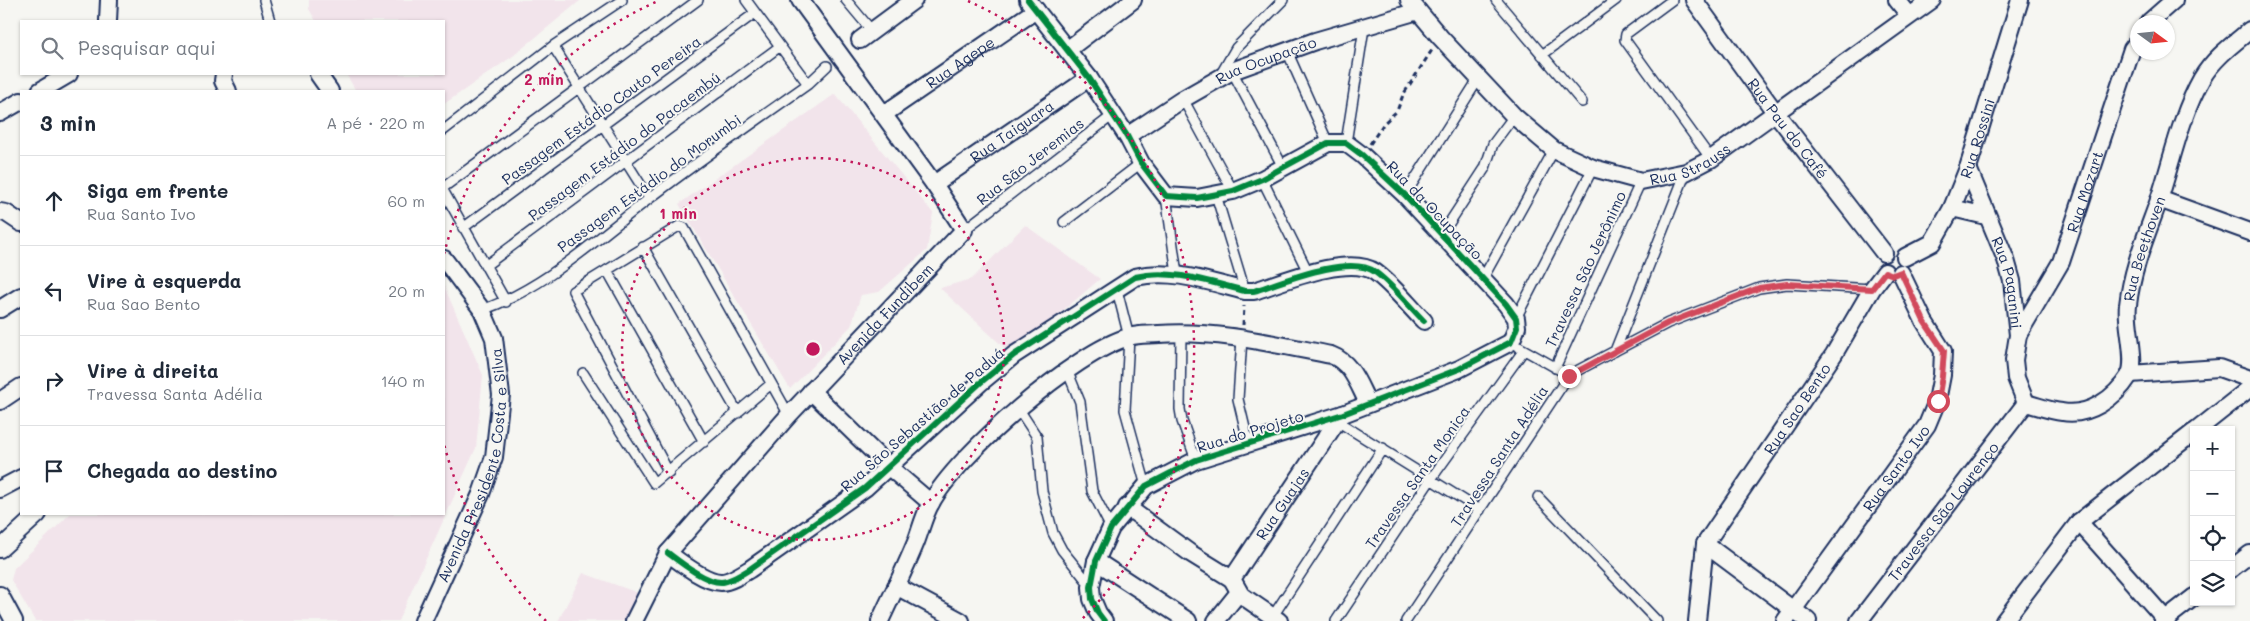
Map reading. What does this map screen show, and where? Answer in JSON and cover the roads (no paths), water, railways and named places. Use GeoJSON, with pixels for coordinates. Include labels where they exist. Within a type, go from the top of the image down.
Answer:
{"type":"FeatureCollection","features":[{"type":"Feature","properties":{"kind":"street"},"geometry":{"type":"LineString","coordinates":[[108,20],[109,0]]}},
{"type":"Feature","properties":{"kind":"street"},"geometry":{"type":"LineString","coordinates":[[800,0],[934,184],[964,230]]}},
{"type":"Feature","properties":{"kind":"street"},"geometry":{"type":"LineString","coordinates":[[866,36],[914,0]]}},
{"type":"Feature","properties":{"kind":"street"},"geometry":{"type":"LineString","coordinates":[[1067,50],[1133,0]]}},
{"type":"Feature","properties":{"kind":"street","name":"Rua Pau do Café"},"geometry":{"type":"LineString","coordinates":[[1694,0],[1775,112],[1884,253],[1896,250],[1897,267]]}},
{"type":"Feature","properties":{"kind":"street"},"geometry":{"type":"LineString","coordinates":[[1897,0],[1909,15]]}},
{"type":"Feature","properties":{"kind":"street","name":"Rua Strauss"},"geometry":{"type":"LineString","coordinates":[[1413,6],[1514,116],[1554,150],[1593,168],[1641,181],[1686,172],[1711,159],[1932,0]]}},
{"type":"Feature","properties":{"kind":"street","name":"Rua Rossini"},"geometry":{"type":"LineString","coordinates":[[1897,267],[1932,243],[1952,208],[1968,168],[2020,0]]}},
{"type":"Feature","properties":{"kind":"street"},"geometry":{"type":"LineString","coordinates":[[2157,15],[2174,0]]}},
{"type":"Feature","properties":{"kind":"street"},"geometry":{"type":"LineString","coordinates":[[1032,5],[1089,78],[1127,136],[1141,164],[1166,196],[1188,198],[1216,196],[1262,179],[1328,143],[1346,143]]}},
{"type":"Feature","properties":{"kind":"street","name":"Rua Agepe"},"geometry":{"type":"LineString","coordinates":[[884,114],[1032,5]]}},
{"type":"Feature","properties":{"kind":"street","name":"Rua Ocupação"},"geometry":{"type":"LineString","coordinates":[[1127,136],[1183,99],[1225,75],[1287,51],[1364,28],[1413,6]]}},
{"type":"Feature","properties":{"kind":"street","name":"Rua Beethoven"},"geometry":{"type":"LineString","coordinates":[[2130,374],[2132,355],[2127,307],[2132,277],[2188,109],[2202,78],[2218,56],[2250,30]]}},
{"type":"Feature","properties":{"kind":"street","name":"Rua Mozart"},"geometry":{"type":"LineString","coordinates":[[2018,335],[2061,262],[2130,55]]}},
{"type":"Feature","properties":{"kind":"street"},"geometry":{"type":"LineString","coordinates":[[42,90],[67,75]]}},
{"type":"Feature","properties":{"kind":"street"},"geometry":{"type":"LineString","coordinates":[[224,75],[223,81],[227,90]]}},
{"type":"Feature","properties":{"kind":"street"},"geometry":{"type":"LineString","coordinates":[[319,75],[329,90]]}},
{"type":"Feature","properties":{"kind":"street","name":"Rua Taiguara"},"geometry":{"type":"LineString","coordinates":[[934,184],[1089,78]]}},
{"type":"Feature","properties":{"kind":"street"},"geometry":{"type":"LineString","coordinates":[[0,113],[20,102]]}},
{"type":"Feature","properties":{"kind":"street","name":"Rua da Ocupação"},"geometry":{"type":"LineString","coordinates":[[1346,143],[1362,155],[1405,195],[1483,278],[1516,318]]}},
{"type":"Feature","properties":{"kind":"street","name":"Rua Paganini"},"geometry":{"type":"LineString","coordinates":[[1968,168],[1986,216],[2006,260],[2012,281],[2018,335],[2014,360],[2016,378],[2026,403]]}},
{"type":"Feature","properties":{"kind":"street"},"geometry":{"type":"LineString","coordinates":[[2159,199],[2250,232]]}},
{"type":"Feature","properties":{"kind":"street"},"geometry":{"type":"LineString","coordinates":[[1952,208],[1986,216]]}},
{"type":"Feature","properties":{"kind":"street"},"geometry":{"type":"LineString","coordinates":[[0,212],[10,215],[20,222]]}},
{"type":"Feature","properties":{"kind":"street","name":"Avenida Fundibem"},"geometry":{"type":"LineString","coordinates":[[634,621],[668,553],[789,415],[964,230]]}},
{"type":"Feature","properties":{"kind":"street","name":"Avenida Presidente Costa e Silva"},"geometry":{"type":"LineString","coordinates":[[423,621],[481,494],[494,456],[499,428],[500,377],[494,338],[482,310],[445,260]]}},
{"type":"Feature","properties":{"kind":"street"},"geometry":{"type":"LineString","coordinates":[[1245,291],[1254,291],[1309,274],[1351,265],[1365,267],[1383,279],[1424,321]]}},
{"type":"Feature","properties":{"kind":"street","name":"Rua Sao Bento"},"geometry":{"type":"LineString","coordinates":[[1705,544],[1834,354],[1872,289],[1897,267]]}},
{"type":"Feature","properties":{"kind":"street","name":"Rua Santo Ivo"},"geometry":{"type":"LineString","coordinates":[[1789,616],[1927,425],[1938,401],[1944,351],[1924,321],[1897,267]]}},
{"type":"Feature","properties":{"kind":"street","name":"Rua São Sebastião de Paduá"},"geometry":{"type":"LineString","coordinates":[[668,553],[696,573],[720,582],[736,577],[865,488],[980,383],[1014,355],[1140,276],[1177,274],[1245,291]]}},
{"type":"Feature","properties":{"kind":"street"},"geometry":{"type":"LineString","coordinates":[[0,309],[20,297]]}},
{"type":"Feature","properties":{"kind":"street"},"geometry":{"type":"LineString","coordinates":[[880,621],[931,503],[964,461],[1018,408],[1067,370],[1102,349],[1129,336],[1181,333],[1242,338],[1331,355],[1341,359],[1348,365],[1368,403],[1518,346],[1516,318]]}},
{"type":"Feature","properties":{"kind":"street"},"geometry":{"type":"LineString","coordinates":[[2026,403],[2064,413],[2086,411],[2104,403],[2117,391],[2130,374],[2219,368],[2250,378]]}},
{"type":"Feature","properties":{"kind":"street"},"geometry":{"type":"LineString","coordinates":[[0,401],[20,388]]}},
{"type":"Feature","properties":{"kind":"street"},"geometry":{"type":"LineString","coordinates":[[2201,426],[2250,388]]}},
{"type":"Feature","properties":{"kind":"street"},"geometry":{"type":"LineString","coordinates":[[812,391],[889,467],[931,503]]}},
{"type":"Feature","properties":{"kind":"street","name":"Rua do Projeto"},"geometry":{"type":"LineString","coordinates":[[1104,621],[1092,599],[1091,587],[1096,561],[1111,528],[1146,486],[1196,460],[1340,417],[1368,403]]}},
{"type":"Feature","properties":{"kind":"street","name":"Travessa São Lourenço"},"geometry":{"type":"LineString","coordinates":[[1859,621],[2026,403]]}},
{"type":"Feature","properties":{"kind":"street","name":"Rua Guajas"},"geometry":{"type":"LineString","coordinates":[[1232,579],[1340,417]]}},
{"type":"Feature","properties":{"kind":"street"},"geometry":{"type":"LineString","coordinates":[[2004,621],[2079,522],[2190,435]]}},
{"type":"Feature","properties":{"kind":"street"},"geometry":{"type":"LineString","coordinates":[[0,489],[20,479]]}},
{"type":"Feature","properties":{"kind":"street"},"geometry":{"type":"LineString","coordinates":[[1127,507],[1190,553],[1232,579],[1240,595],[1276,619]]}},
{"type":"Feature","properties":{"kind":"street"},"geometry":{"type":"LineString","coordinates":[[0,549],[37,515]]}},
{"type":"Feature","properties":{"kind":"street"},"geometry":{"type":"LineString","coordinates":[[2079,522],[2165,620],[2190,600]]}},
{"type":"Feature","properties":{"kind":"street"},"geometry":{"type":"LineString","coordinates":[[1705,544],[1789,616],[1808,621]]}},
{"type":"Feature","properties":{"kind":"street"},"geometry":{"type":"LineString","coordinates":[[1697,621],[1705,544]]}},
{"type":"Feature","properties":{"kind":"street"},"geometry":{"type":"LineString","coordinates":[[2235,565],[2250,554]]}},
{"type":"Feature","properties":{"kind":"street"},"geometry":{"type":"LineString","coordinates":[[1096,561],[1188,621]]}},
{"type":"Feature","properties":{"kind":"street"},"geometry":{"type":"LineString","coordinates":[[896,586],[961,621]]}},
{"type":"Feature","properties":{"kind":"street"},"geometry":{"type":"LineString","coordinates":[[0,595],[14,621]]}},
{"type":"Feature","properties":{"kind":"street"},"geometry":{"type":"LineString","coordinates":[[1216,621],[1236,596],[1240,595]]}},
{"type":"Feature","properties":{"kind":"lane"},"geometry":{"type":"LineString","coordinates":[[264,0],[270,20]]}},
{"type":"Feature","properties":{"kind":"lane"},"geometry":{"type":"LineString","coordinates":[[445,129],[554,46],[622,0]]}},
{"type":"Feature","properties":{"kind":"lane"},"geometry":{"type":"LineString","coordinates":[[445,186],[698,0]]}},
{"type":"Feature","properties":{"kind":"lane"},"geometry":{"type":"LineString","coordinates":[[746,0],[779,48],[808,84]]}},
{"type":"Feature","properties":{"kind":"lane"},"geometry":{"type":"LineString","coordinates":[[846,0],[866,36]]}},
{"type":"Feature","properties":{"kind":"lane"},"geometry":{"type":"LineString","coordinates":[[1282,167],[1225,75],[1236,48],[1283,0]]}},
{"type":"Feature","properties":{"kind":"lane"},"geometry":{"type":"LineString","coordinates":[[1496,0],[1582,102]]}},
{"type":"Feature","properties":{"kind":"lane"},"geometry":{"type":"LineString","coordinates":[[1542,55],[1616,0]]}},
{"type":"Feature","properties":{"kind":"lane"},"geometry":{"type":"LineString","coordinates":[[1672,0],[1626,34],[1624,38],[1711,159]]}},
{"type":"Feature","properties":{"kind":"lane","name":"Passagem Estádio Couto Pereira"},"geometry":{"type":"LineString","coordinates":[[463,228],[755,13]]}},
{"type":"Feature","properties":{"kind":"lane"},"geometry":{"type":"LineString","coordinates":[[1346,143],[1364,28]]}},
{"type":"Feature","properties":{"kind":"lane"},"geometry":{"type":"LineString","coordinates":[[554,46],[626,163],[650,198]]}},
{"type":"Feature","properties":{"kind":"lane","name":"Passagem Estádio do Pacaembú"},"geometry":{"type":"LineString","coordinates":[[485,266],[779,48]]}},
{"type":"Feature","properties":{"kind":"lane"},"geometry":{"type":"LineString","coordinates":[[1287,51],[1328,143]]}},
{"type":"Feature","properties":{"kind":"lane","name":"Passagem Estádio do Morumbi"},"geometry":{"type":"LineString","coordinates":[[482,310],[506,302],[540,281],[650,198],[808,84],[827,66]]}},
{"type":"Feature","properties":{"kind":"lane"},"geometry":{"type":"LineString","coordinates":[[1405,195],[1479,78]]}},
{"type":"Feature","properties":{"kind":"lane"},"geometry":{"type":"LineString","coordinates":[[1183,99],[1232,191]]}},
{"type":"Feature","properties":{"kind":"lane","name":"Rua São Jeremias"},"geometry":{"type":"LineString","coordinates":[[964,230],[1113,114]]}},
{"type":"Feature","properties":{"kind":"lane"},"geometry":{"type":"LineString","coordinates":[[1442,234],[1484,168],[1493,144],[1514,116]]}},
{"type":"Feature","properties":{"kind":"lane"},"geometry":{"type":"LineString","coordinates":[[1483,278],[1554,150]]}},
{"type":"Feature","properties":{"kind":"lane"},"geometry":{"type":"LineString","coordinates":[[1064,222],[1141,164]]}},
{"type":"Feature","properties":{"kind":"lane"},"geometry":{"type":"LineString","coordinates":[[1516,318],[1593,168]]}},
{"type":"Feature","properties":{"kind":"lane"},"geometry":{"type":"LineString","coordinates":[[1615,351],[1686,172]]}},
{"type":"Feature","properties":{"kind":"lane"},"geometry":{"type":"LineString","coordinates":[[1262,179],[1309,274]]}},
{"type":"Feature","properties":{"kind":"lane","name":"Travessa São Jerônimo"},"geometry":{"type":"LineString","coordinates":[[1555,368],[1641,181]]}},
{"type":"Feature","properties":{"kind":"lane"},"geometry":{"type":"LineString","coordinates":[[445,194],[506,302]]}},
{"type":"Feature","properties":{"kind":"lane"},"geometry":{"type":"LineString","coordinates":[[1166,196],[1177,274]]}},
{"type":"Feature","properties":{"kind":"lane"},"geometry":{"type":"LineString","coordinates":[[1216,196],[1245,291]]}},
{"type":"Feature","properties":{"kind":"lane"},"geometry":{"type":"LineString","coordinates":[[669,473],[573,294],[575,288],[679,226],[684,228],[789,415]]}},
{"type":"Feature","properties":{"kind":"lane"},"geometry":{"type":"LineString","coordinates":[[643,247],[738,413]]}},
{"type":"Feature","properties":{"kind":"lane"},"geometry":{"type":"LineString","coordinates":[[607,270],[704,442]]}},
{"type":"Feature","properties":{"kind":"lane","name":"Travessa Santa Adélia"},"geometry":{"type":"LineString","coordinates":[[1406,621],[1569,376],[1668,323],[1759,288],[1796,284],[1872,289]]}},
{"type":"Feature","properties":{"kind":"lane"},"geometry":{"type":"LineString","coordinates":[[1116,290],[1129,336],[1126,410],[1146,486]]}},
{"type":"Feature","properties":{"kind":"lane"},"geometry":{"type":"LineString","coordinates":[[1181,333],[1180,409],[1182,421],[1196,460]]}},
{"type":"Feature","properties":{"kind":"lane"},"geometry":{"type":"LineString","coordinates":[[1242,338],[1238,399],[1249,445]]}},
{"type":"Feature","properties":{"kind":"lane"},"geometry":{"type":"LineString","coordinates":[[1518,346],[1569,376]]}},
{"type":"Feature","properties":{"kind":"lane","name":"Travessa Santa Monica"},"geometry":{"type":"LineString","coordinates":[[1336,621],[1518,346]]}},
{"type":"Feature","properties":{"kind":"lane"},"geometry":{"type":"LineString","coordinates":[[1067,370],[1080,402],[1092,490],[1111,528]]}},
{"type":"Feature","properties":{"kind":"lane"},"geometry":{"type":"LineString","coordinates":[[583,373],[653,483],[656,483],[669,473],[771,384]]}},
{"type":"Feature","properties":{"kind":"lane"},"geometry":{"type":"LineString","coordinates":[[1018,408],[1037,437],[1042,491],[1053,533],[1062,550],[1091,587]]}},
{"type":"Feature","properties":{"kind":"lane"},"geometry":{"type":"LineString","coordinates":[[1340,417],[1383,448],[1480,510]]}},
{"type":"Feature","properties":{"kind":"lane"},"geometry":{"type":"LineString","coordinates":[[1276,619],[1383,448]]}},
{"type":"Feature","properties":{"kind":"lane"},"geometry":{"type":"LineString","coordinates":[[1538,497],[1657,621]]}}]}
